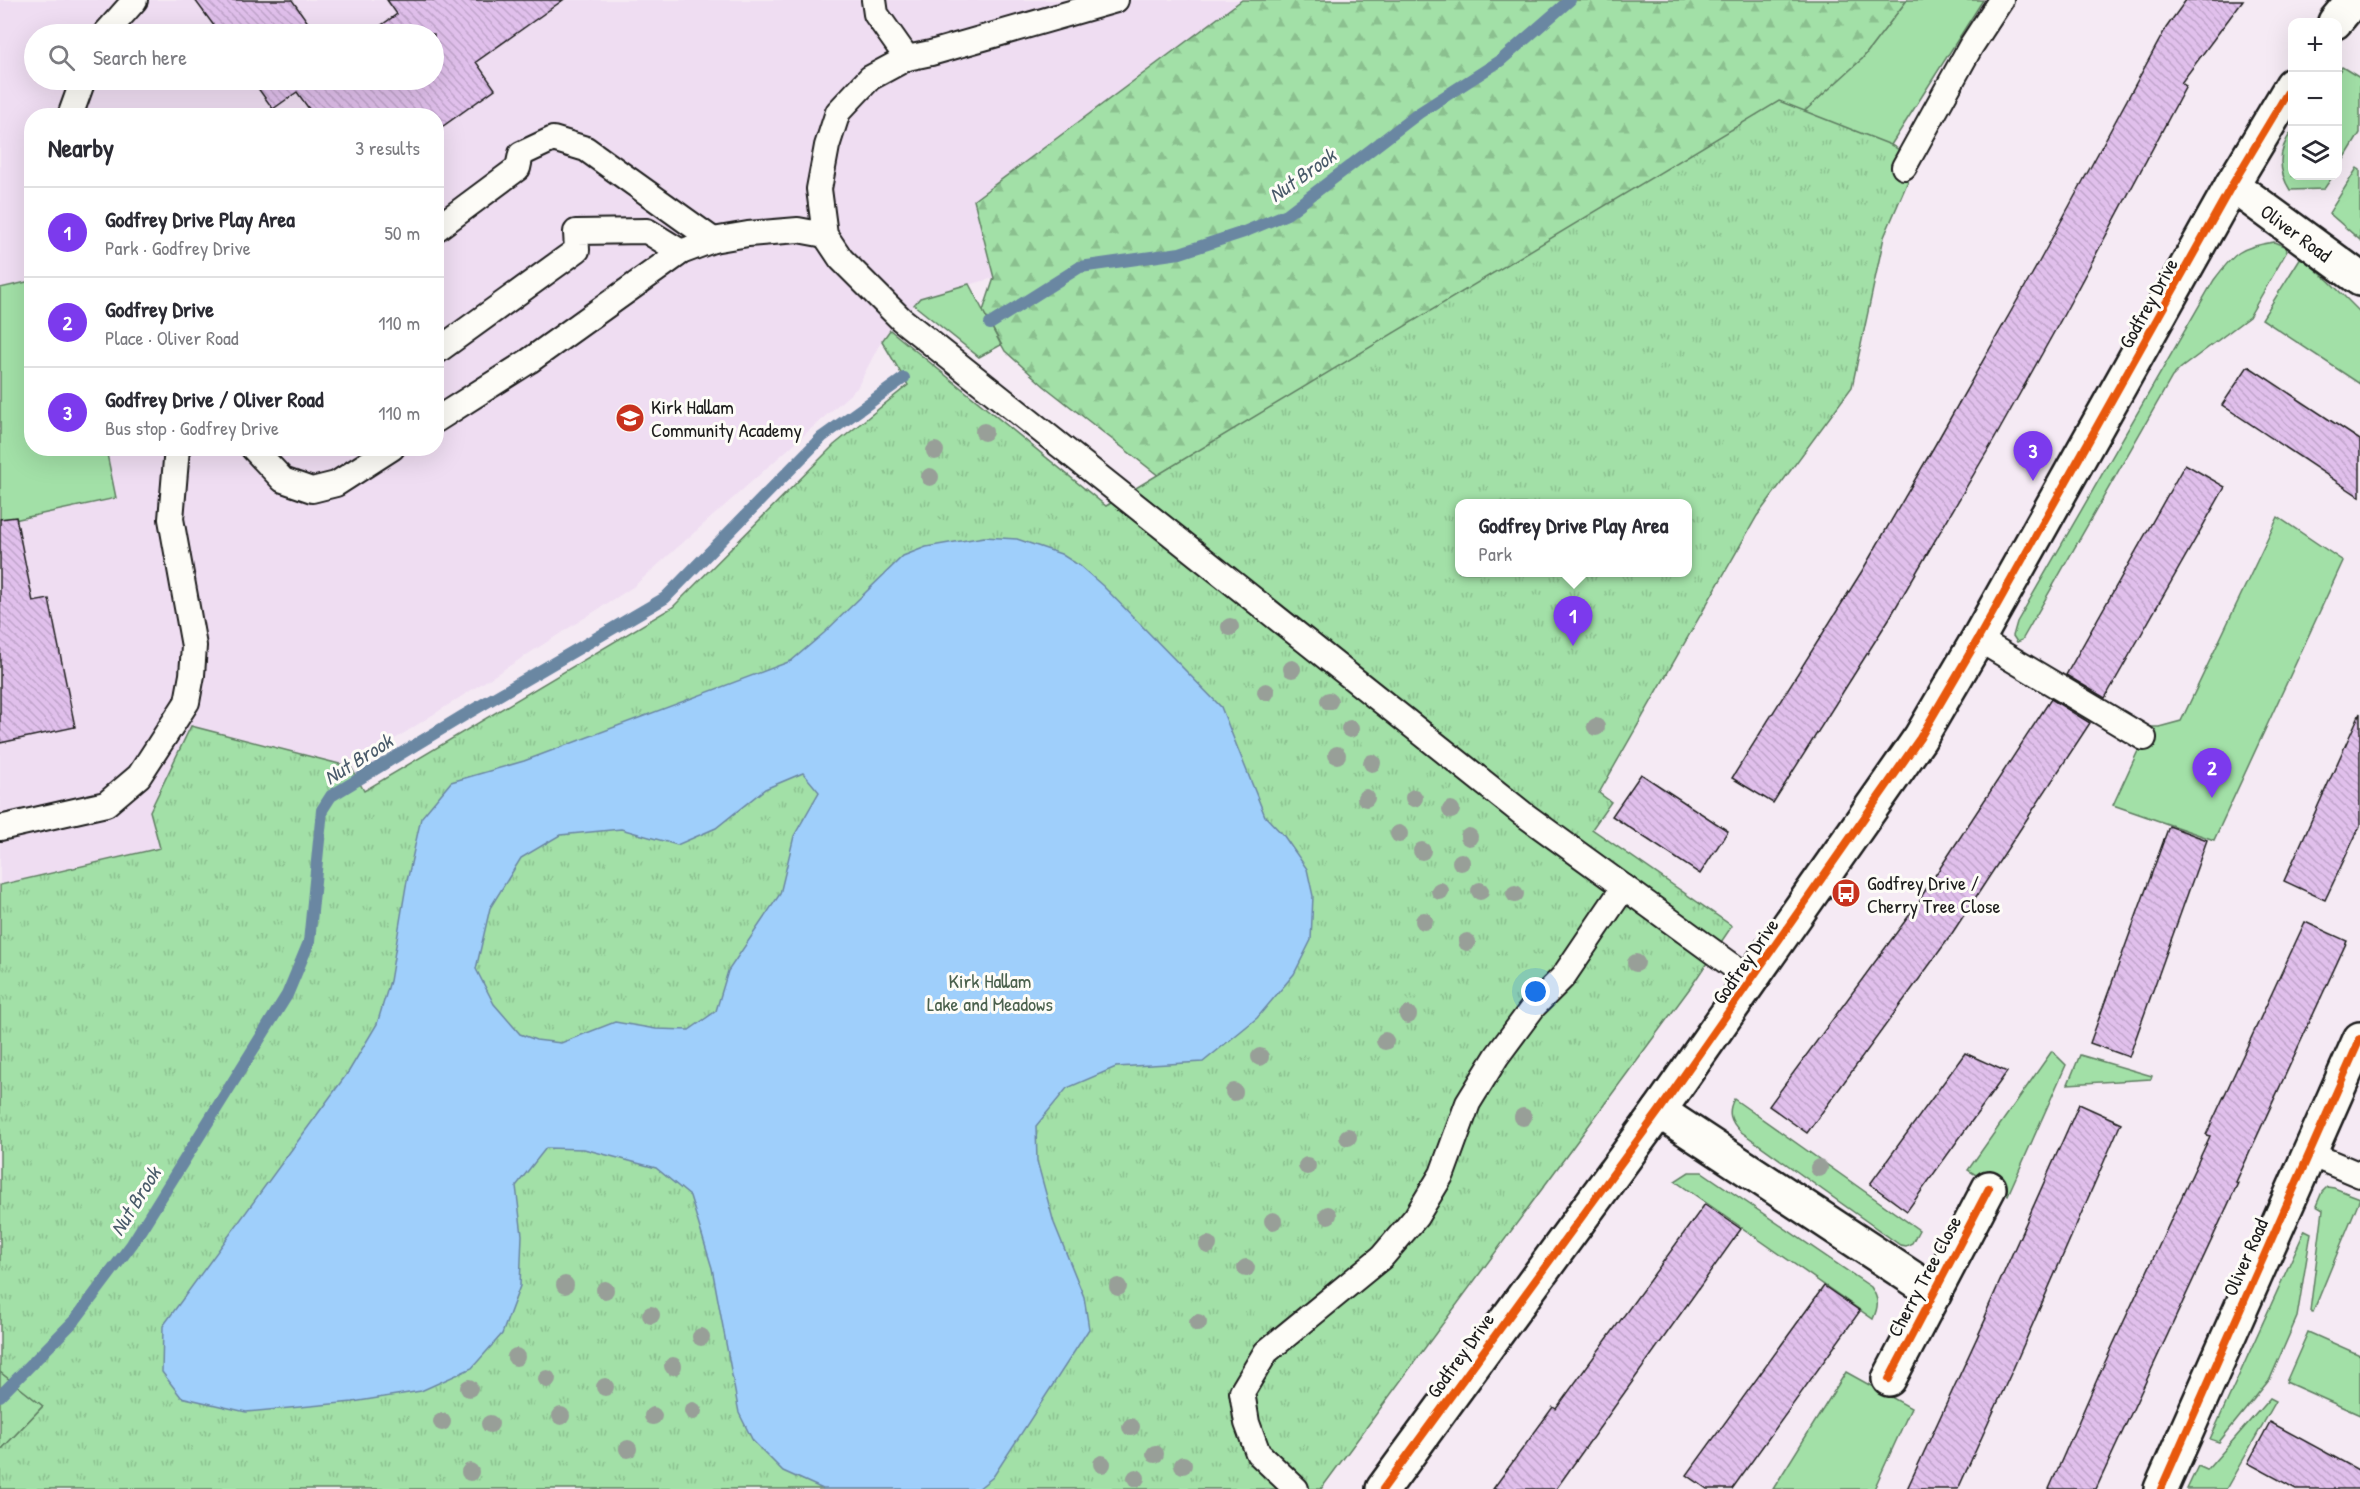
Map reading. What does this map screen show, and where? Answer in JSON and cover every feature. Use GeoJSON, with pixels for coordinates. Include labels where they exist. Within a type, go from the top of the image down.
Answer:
{"type":"FeatureCollection","features":[{"type":"Feature","properties":{"kind":"street"},"geometry":{"type":"LineString","coordinates":[[2338,18],[2353,0]]}},
{"type":"Feature","properties":{"kind":"street","name":"Godfrey Drive"},"geometry":{"type":"LineString","coordinates":[[1383,1489],[1659,1111],[1920,738],[1978,639],[2232,185],[2288,92]]}},
{"type":"Feature","properties":{"kind":"street","name":"Oliver Road"},"geometry":{"type":"LineString","coordinates":[[2232,185],[2360,279]]}},
{"type":"Feature","properties":{"kind":"street","name":"Oliver Road"},"geometry":{"type":"LineString","coordinates":[[2161,1489],[2360,1039]]}},
{"type":"Feature","properties":{"kind":"street","name":"Cherry Tree Close"},"geometry":{"type":"LineString","coordinates":[[1659,1111],[1935,1293]]}},
{"type":"Feature","properties":{"kind":"street","name":"Cherry Tree Close"},"geometry":{"type":"LineString","coordinates":[[1889,1379],[1989,1188]]}},
{"type":"Feature","properties":{"kind":"lane"},"geometry":{"type":"LineString","coordinates":[[114,24],[135,0]]}},
{"type":"Feature","properties":{"kind":"lane"},"geometry":{"type":"LineString","coordinates":[[874,0],[876,14],[907,58]]}},
{"type":"Feature","properties":{"kind":"lane"},"geometry":{"type":"LineString","coordinates":[[1116,0],[907,58],[870,78],[838,112],[827,146],[819,189],[825,235],[841,259],[901,319],[1522,813],[1752,980]]}},
{"type":"Feature","properties":{"kind":"lane"},"geometry":{"type":"LineString","coordinates":[[1904,167],[1971,46],[2001,0]]}},
{"type":"Feature","properties":{"kind":"lane"},"geometry":{"type":"LineString","coordinates":[[73,108],[79,90]]}},
{"type":"Feature","properties":{"kind":"lane"},"geometry":{"type":"LineString","coordinates":[[444,223],[518,168],[521,154],[553,139],[586,149],[713,240]]}},
{"type":"Feature","properties":{"kind":"lane"},"geometry":{"type":"LineString","coordinates":[[444,415],[530,361],[681,252],[713,240],[798,230],[825,235]]}},
{"type":"Feature","properties":{"kind":"lane"},"geometry":{"type":"LineString","coordinates":[[444,346],[577,250],[576,232],[647,231],[681,252]]}},
{"type":"Feature","properties":{"kind":"lane"},"geometry":{"type":"LineString","coordinates":[[0,828],[106,804],[139,776],[187,702],[194,646],[171,519],[176,456]]}},
{"type":"Feature","properties":{"kind":"lane"},"geometry":{"type":"LineString","coordinates":[[260,456],[283,480],[312,490],[336,484],[380,456]]}},
{"type":"Feature","properties":{"kind":"lane"},"geometry":{"type":"LineString","coordinates":[[1978,639],[2144,738]]}},
{"type":"Feature","properties":{"kind":"lane"},"geometry":{"type":"LineString","coordinates":[[1296,1489],[1258,1453],[1247,1423],[1242,1392],[1266,1352],[1382,1257],[1416,1216],[1442,1174],[1468,1103],[1497,1056],[1534,1006],[1563,977],[1623,886]]}},
{"type":"Feature","properties":{"kind":"lane"},"geometry":{"type":"LineString","coordinates":[[2310,1154],[2360,1175]]}},
{"type":"Feature","properties":{"kind":"shaded area","name":"Kirk Hallam Community Academy"},"geometry":{"type":"Polygon","coordinates":[[[0,0],[1242,0],[974,200],[994,278],[920,298],[890,330],[878,347],[857,388],[633,587],[351,767],[191,726],[160,848],[0,885],[0,0]]]}},
{"type":"Feature","properties":{"kind":"green space"},"geometry":{"type":"Polygon","coordinates":[[[1242,0],[1907,0],[1862,59],[1741,169],[1215,520],[1044,386],[1005,351],[983,311],[994,278],[974,200],[1242,0]]]}},
{"type":"Feature","properties":{"kind":"green space"},"geometry":{"type":"Polygon","coordinates":[[[1907,0],[1983,0],[1891,145],[1836,205],[1277,434],[1862,59],[1907,0]]]}},
{"type":"Feature","properties":{"kind":"green space"},"geometry":{"type":"Polygon","coordinates":[[[2342,67],[2360,78],[2360,133],[2342,162],[2342,67]]]}},
{"type":"Feature","properties":{"kind":"green space","name":"Kirk Hallam Lake and Meadows"},"geometry":{"type":"Polygon","coordinates":[[[1779,101],[1891,145],[1917,160],[1884,237],[1852,387],[1757,516],[1599,793],[1611,802],[1592,829],[1732,926],[1690,988],[1321,1489],[0,1489],[0,1451],[43,1406],[0,1372],[0,885],[160,848],[150,811],[191,726],[351,767],[364,791],[673,607],[834,445],[908,385],[882,341],[890,330],[1106,506],[1779,101]]]}},
{"type":"Feature","properties":{"kind":"green space"},"geometry":{"type":"Polygon","coordinates":[[[2287,138],[2288,180],[2330,180],[2324,189],[2290,190],[2281,167],[2282,152],[2287,138]]]}},
{"type":"Feature","properties":{"kind":"green space"},"geometry":{"type":"Polygon","coordinates":[[[2357,168],[2360,170],[2360,240],[2329,213],[2357,168]]]}},
{"type":"Feature","properties":{"kind":"green space"},"geometry":{"type":"Polygon","coordinates":[[[2274,242],[2286,247],[2287,251],[2249,317],[2172,377],[2022,640],[2017,642],[2013,636],[2017,622],[2214,280],[2233,257],[2245,249],[2274,242]]]}},
{"type":"Feature","properties":{"kind":"green space"},"geometry":{"type":"Polygon","coordinates":[[[2301,257],[2360,312],[2360,384],[2262,319],[2301,257]]]}},
{"type":"Feature","properties":{"kind":"green space"},"geometry":{"type":"Polygon","coordinates":[[[24,283],[24,456],[107,456],[116,498],[0,523],[0,288],[24,283]]]}},
{"type":"Feature","properties":{"kind":"green space"},"geometry":{"type":"Polygon","coordinates":[[[969,284],[1001,345],[979,357],[914,305],[920,298],[969,284]]]}},
{"type":"Feature","properties":{"kind":"green space"},"geometry":{"type":"Polygon","coordinates":[[[2278,517],[2343,561],[2214,840],[2113,805],[2149,727],[2159,727],[2181,721],[2278,517]]]}},
{"type":"Feature","properties":{"kind":"green space"},"geometry":{"type":"Polygon","coordinates":[[[2052,1051],[2066,1065],[2008,1195],[1968,1170],[2052,1051]]]}},
{"type":"Feature","properties":{"kind":"green space"},"geometry":{"type":"Polygon","coordinates":[[[2080,1055],[2152,1076],[2151,1079],[2068,1084],[2080,1055]]]}},
{"type":"Feature","properties":{"kind":"green space"},"geometry":{"type":"Polygon","coordinates":[[[1734,1099],[1919,1230],[1912,1243],[1906,1246],[1900,1245],[1740,1131],[1731,1116],[1734,1099]]]}},
{"type":"Feature","properties":{"kind":"green space"},"geometry":{"type":"Polygon","coordinates":[[[1689,1172],[1702,1172],[1871,1287],[1876,1295],[1877,1303],[1873,1319],[1675,1181],[1689,1172]]]}},
{"type":"Feature","properties":{"kind":"green space"},"geometry":{"type":"Polygon","coordinates":[[[2327,1187],[2360,1198],[2313,1312],[2310,1311],[2323,1210],[2316,1206],[2322,1192],[2327,1187]]]}},
{"type":"Feature","properties":{"kind":"green space"},"geometry":{"type":"Polygon","coordinates":[[[2305,1230],[2311,1233],[2297,1317],[2270,1379],[2219,1442],[2210,1439],[2305,1230]]]}},
{"type":"Feature","properties":{"kind":"green space"},"geometry":{"type":"Polygon","coordinates":[[[2308,1332],[2360,1355],[2360,1415],[2286,1382],[2308,1332]]]}},
{"type":"Feature","properties":{"kind":"green space"},"geometry":{"type":"Polygon","coordinates":[[[0,1372],[43,1406],[0,1451],[0,1372]]]}},
{"type":"Feature","properties":{"kind":"green space"},"geometry":{"type":"Polygon","coordinates":[[[1846,1372],[1911,1408],[1874,1489],[1773,1489],[1846,1372]]]}},
{"type":"Feature","properties":{"kind":"green space"},"geometry":{"type":"Polygon","coordinates":[[[2270,1398],[2276,1401],[2226,1489],[2187,1489],[2198,1466],[2207,1470],[2270,1398]]]}},
{"type":"Feature","properties":{"kind":"water"},"geometry":{"type":"Polygon","coordinates":[[[984,537],[1017,539],[1061,554],[1080,566],[1103,586],[1221,707],[1265,816],[1284,836],[1307,869],[1313,896],[1311,940],[1294,974],[1257,1018],[1203,1062],[1116,1067],[1067,1088],[1036,1126],[1037,1161],[1054,1223],[1084,1297],[1089,1329],[993,1477],[978,1489],[823,1489],[783,1471],[753,1441],[739,1413],[712,1268],[690,1196],[656,1168],[584,1149],[546,1148],[516,1186],[522,1235],[520,1286],[502,1334],[472,1368],[421,1391],[353,1402],[246,1412],[181,1397],[162,1372],[163,1326],[349,1071],[377,1024],[390,981],[406,886],[421,818],[451,782],[524,761],[791,661],[824,633],[903,556],[926,547],[984,537]],[[803,773],[765,789],[716,828],[677,845],[621,829],[560,835],[521,858],[490,908],[476,969],[494,1004],[520,1034],[536,1040],[561,1043],[615,1022],[656,1029],[689,1030],[716,1011],[728,971],[780,894],[794,836],[819,792],[803,773]]]}},
{"type":"Feature","properties":{"kind":"building"},"geometry":{"type":"Polygon","coordinates":[[[195,0],[292,0],[309,24],[213,24],[195,0]]]}},
{"type":"Feature","properties":{"kind":"building"},"geometry":{"type":"Polygon","coordinates":[[[387,0],[563,0],[476,62],[495,89],[444,125],[444,108],[308,108],[297,92],[272,108],[259,90],[444,90],[444,24],[383,24],[397,14],[387,0]]]}},
{"type":"Feature","properties":{"kind":"building"},"geometry":{"type":"Polygon","coordinates":[[[2186,0],[2243,0],[2181,83],[2186,86],[1995,438],[1889,619],[1773,803],[1732,778],[1862,571],[2039,262],[2166,28],[2186,0]]]}},
{"type":"Feature","properties":{"kind":"building"},"geometry":{"type":"Polygon","coordinates":[[[2248,366],[2360,440],[2360,497],[2222,405],[2248,366]]]}},
{"type":"Feature","properties":{"kind":"building"},"geometry":{"type":"Polygon","coordinates":[[[2185,464],[2225,487],[2105,698],[2066,675],[2185,464]]]}},
{"type":"Feature","properties":{"kind":"building"},"geometry":{"type":"Polygon","coordinates":[[[16,517],[33,602],[49,599],[75,727],[0,743],[0,519],[16,517]]]}},
{"type":"Feature","properties":{"kind":"building"},"geometry":{"type":"Polygon","coordinates":[[[2051,699],[2090,723],[1949,938],[1807,1133],[1769,1106],[1922,898],[2051,699]]]}},
{"type":"Feature","properties":{"kind":"building"},"geometry":{"type":"Polygon","coordinates":[[[2360,713],[2360,826],[2325,900],[2284,881],[2360,713]]]}},
{"type":"Feature","properties":{"kind":"building"},"geometry":{"type":"Polygon","coordinates":[[[1641,774],[1728,831],[1700,874],[1612,816],[1641,774]]]}},
{"type":"Feature","properties":{"kind":"building"},"geometry":{"type":"Polygon","coordinates":[[[2169,826],[2207,840],[2129,1057],[2090,1043],[2169,826]]]}},
{"type":"Feature","properties":{"kind":"building"},"geometry":{"type":"Polygon","coordinates":[[[2305,922],[2347,941],[2236,1182],[2238,1183],[2096,1489],[2049,1489],[2099,1375],[2210,1136],[2206,1135],[2305,922]]]}},
{"type":"Feature","properties":{"kind":"building"},"geometry":{"type":"Polygon","coordinates":[[[1965,1053],[2007,1072],[1907,1211],[1870,1184],[1965,1053]]]}},
{"type":"Feature","properties":{"kind":"building"},"geometry":{"type":"Polygon","coordinates":[[[2079,1104],[2121,1123],[2013,1369],[1958,1489],[1907,1489],[1986,1318],[1984,1317],[2079,1104]]]}},
{"type":"Feature","properties":{"kind":"building"},"geometry":{"type":"Polygon","coordinates":[[[1705,1204],[1741,1229],[1556,1489],[1493,1489],[1553,1407],[1556,1409],[1705,1204]]]}},
{"type":"Feature","properties":{"kind":"building"},"geometry":{"type":"Polygon","coordinates":[[[1824,1286],[1860,1311],[1732,1489],[1707,1489],[1687,1475],[1824,1286]]]}},
{"type":"Feature","properties":{"kind":"building"},"geometry":{"type":"Polygon","coordinates":[[[2270,1422],[2360,1471],[2360,1489],[2296,1489],[2248,1463],[2270,1422]]]}},
{"type":"Feature","properties":{"kind":"waterway","name":"Nut Brook"},"geometry":{"type":"LineString","coordinates":[[990,324],[1080,267],[1180,253],[1244,232],[1287,214],[1419,113],[1500,61],[1570,0]]}},
{"type":"Feature","properties":{"kind":"waterway","name":"Nut Brook"},"geometry":{"type":"LineString","coordinates":[[0,1396],[75,1320],[132,1244],[287,995],[309,942],[322,810],[331,796],[665,598],[822,437],[904,378]]}},
{"type":"Feature","properties":{"kind":"cycle path"},"geometry":{"type":"LineString","coordinates":[[1383,1489],[1659,1111],[1920,738],[1978,639],[2232,185],[2288,92]]}},
{"type":"Feature","properties":{"kind":"cycle path"},"geometry":{"type":"LineString","coordinates":[[2161,1489],[2360,1039]]}},
{"type":"Feature","properties":{"kind":"cycle path"},"geometry":{"type":"LineString","coordinates":[[1889,1379],[1989,1188]]}},
{"type":"Feature","properties":{"kind":"place","name":"Kirk Hallam Community Academy"},"geometry":{"type":"Point","coordinates":[630,418]}},
{"type":"Feature","properties":{"kind":"place","name":"Godfrey Drive / Oliver Road"},"geometry":{"type":"Point","coordinates":[2033,481]}},
{"type":"Feature","properties":{"kind":"place","name":"Godfrey Drive Play Area"},"geometry":{"type":"Point","coordinates":[1573,646]}},
{"type":"Feature","properties":{"kind":"place","name":"Godfrey Drive"},"geometry":{"type":"Point","coordinates":[2212,798]}},
{"type":"Feature","properties":{"kind":"place","name":"Godfrey Drive / Cherry Tree Close"},"geometry":{"type":"Point","coordinates":[1846,893]}}]}
